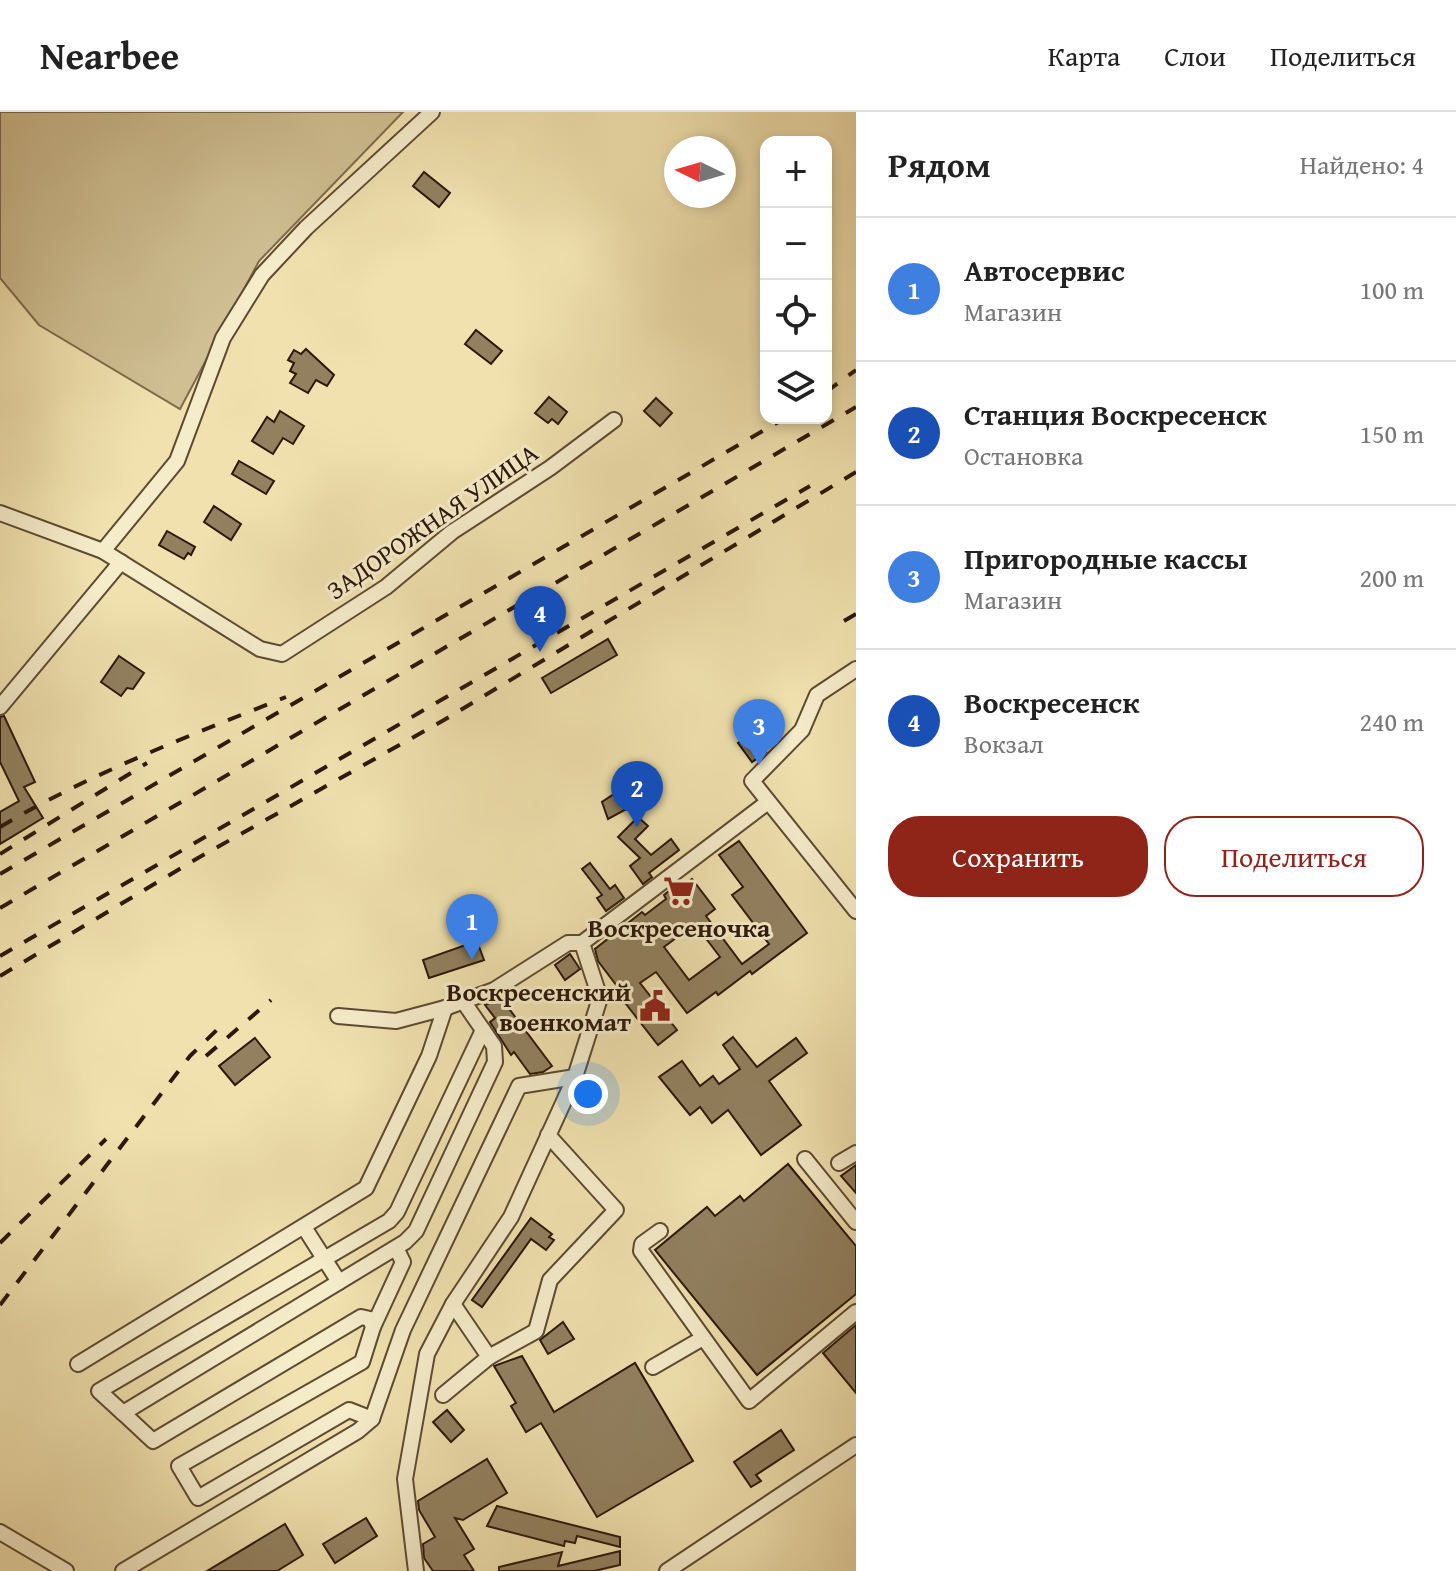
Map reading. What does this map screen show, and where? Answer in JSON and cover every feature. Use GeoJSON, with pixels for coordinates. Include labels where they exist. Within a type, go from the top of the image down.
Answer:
{"type":"FeatureCollection","features":[{"type":"Feature","properties":{"kind":"street"},"geometry":{"type":"LineString","coordinates":[[103,551],[177,461],[223,338],[262,275],[392,145],[432,112]]}},
{"type":"Feature","properties":{"kind":"street","name":"ЗАДОРОЖНАЯ УЛИЦА"},"geometry":{"type":"LineString","coordinates":[[121,562],[275,655],[289,652],[386,587],[452,532],[550,468],[614,420]]}},
{"type":"Feature","properties":{"kind":"street"},"geometry":{"type":"LineString","coordinates":[[0,513],[103,551],[121,562],[0,707]]}},
{"type":"Feature","properties":{"kind":"street"},"geometry":{"type":"LineString","coordinates":[[856,669],[817,695],[802,730],[752,781],[856,911]]}},
{"type":"Feature","properties":{"kind":"street"},"geometry":{"type":"LineString","coordinates":[[338,1016],[396,1021],[494,990],[568,943],[582,943],[768,802]]}},
{"type":"Feature","properties":{"kind":"street"},"geometry":{"type":"LineString","coordinates":[[416,1571],[405,1479],[427,1354],[453,1304],[511,1217],[575,1077],[600,998],[582,943]]}},
{"type":"Feature","properties":{"kind":"street"},"geometry":{"type":"LineString","coordinates":[[123,1413],[396,1248],[416,1231],[495,1062],[494,1046],[463,1001]]}},
{"type":"Feature","properties":{"kind":"street"},"geometry":{"type":"LineString","coordinates":[[78,1364],[366,1188],[429,1056],[445,1008]]}},
{"type":"Feature","properties":{"kind":"street"},"geometry":{"type":"LineString","coordinates":[[373,1327],[367,1316],[361,1317],[153,1441],[99,1391],[389,1221],[397,1212],[483,1030]]}},
{"type":"Feature","properties":{"kind":"street"},"geometry":{"type":"LineString","coordinates":[[123,1571],[372,1419],[403,1330],[519,1086],[575,1077]]}},
{"type":"Feature","properties":{"kind":"street"},"geometry":{"type":"LineString","coordinates":[[443,1395],[489,1357],[536,1331],[550,1280],[616,1210],[548,1135]]}},
{"type":"Feature","properties":{"kind":"street"},"geometry":{"type":"LineString","coordinates":[[839,1163],[856,1153]]}},
{"type":"Feature","properties":{"kind":"street"},"geometry":{"type":"LineString","coordinates":[[805,1159],[856,1222]]}},
{"type":"Feature","properties":{"kind":"street"},"geometry":{"type":"LineString","coordinates":[[304,1227],[339,1282]]}},
{"type":"Feature","properties":{"kind":"street"},"geometry":{"type":"LineString","coordinates":[[660,1231],[642,1244],[641,1251],[749,1401],[856,1312]]}},
{"type":"Feature","properties":{"kind":"street"},"geometry":{"type":"LineString","coordinates":[[372,1419],[349,1410],[198,1498],[179,1466],[362,1362],[373,1327],[403,1262],[396,1248]]}},
{"type":"Feature","properties":{"kind":"street"},"geometry":{"type":"LineString","coordinates":[[453,1304],[489,1357]]}},
{"type":"Feature","properties":{"kind":"street"},"geometry":{"type":"LineString","coordinates":[[653,1367],[703,1338]]}},
{"type":"Feature","properties":{"kind":"street"},"geometry":{"type":"LineString","coordinates":[[667,1571],[856,1445]]}},
{"type":"Feature","properties":{"kind":"street"},"geometry":{"type":"LineString","coordinates":[[0,1532],[66,1571]]}},
{"type":"Feature","properties":{"kind":"shaded area"},"geometry":{"type":"Polygon","coordinates":[[[0,112],[403,112],[259,261],[180,409],[39,325],[0,278],[0,112]]]}},
{"type":"Feature","properties":{"kind":"building"},"geometry":{"type":"Polygon","coordinates":[[[424,172],[450,193],[439,207],[413,186],[424,172]]]}},
{"type":"Feature","properties":{"kind":"building"},"geometry":{"type":"Polygon","coordinates":[[[476,330],[502,351],[491,364],[465,344],[476,330]]]}},
{"type":"Feature","properties":{"kind":"building"},"geometry":{"type":"Polygon","coordinates":[[[306,349],[334,375],[327,386],[316,380],[308,393],[290,383],[296,374],[290,371],[294,363],[288,360],[294,350],[301,354],[306,349]]]}},
{"type":"Feature","properties":{"kind":"building"},"geometry":{"type":"Polygon","coordinates":[[[549,397],[567,412],[558,424],[552,419],[548,423],[535,413],[549,397]]]}},
{"type":"Feature","properties":{"kind":"building"},"geometry":{"type":"Polygon","coordinates":[[[656,398],[672,413],[660,426],[644,411],[656,398]]]}},
{"type":"Feature","properties":{"kind":"building"},"geometry":{"type":"Polygon","coordinates":[[[280,411],[304,426],[293,444],[283,438],[273,454],[252,441],[267,417],[274,422],[280,411]]]}},
{"type":"Feature","properties":{"kind":"building"},"geometry":{"type":"Polygon","coordinates":[[[239,461],[274,481],[266,494],[232,474],[239,461]]]}},
{"type":"Feature","properties":{"kind":"building"},"geometry":{"type":"Polygon","coordinates":[[[214,506],[241,524],[231,540],[204,522],[214,506]]]}},
{"type":"Feature","properties":{"kind":"building"},"geometry":{"type":"Polygon","coordinates":[[[167,531],[195,547],[191,555],[188,553],[184,559],[159,545],[167,531]]]}},
{"type":"Feature","properties":{"kind":"building"},"geometry":{"type":"Polygon","coordinates":[[[608,639],[617,655],[551,693],[542,678],[608,639]]]}},
{"type":"Feature","properties":{"kind":"building"},"geometry":{"type":"Polygon","coordinates":[[[119,656],[144,673],[133,689],[127,688],[121,696],[101,682],[119,656]]]}},
{"type":"Feature","properties":{"kind":"building"},"geometry":{"type":"Polygon","coordinates":[[[4,716],[35,782],[24,787],[43,818],[0,844],[0,812],[19,801],[0,762],[0,717],[4,716]]]}},
{"type":"Feature","properties":{"kind":"building"},"geometry":{"type":"Polygon","coordinates":[[[752,733],[766,752],[752,762],[738,743],[752,733]]]}},
{"type":"Feature","properties":{"kind":"building"},"geometry":{"type":"Polygon","coordinates":[[[623,788],[634,805],[608,819],[602,802],[623,788]]]}},
{"type":"Feature","properties":{"kind":"building"},"geometry":{"type":"Polygon","coordinates":[[[638,817],[648,826],[635,839],[651,855],[671,839],[679,850],[649,873],[652,877],[643,884],[630,866],[640,858],[618,837],[638,817]]]}},
{"type":"Feature","properties":{"kind":"building"},"geometry":{"type":"Polygon","coordinates":[[[739,841],[807,933],[752,974],[750,971],[687,1013],[656,972],[640,983],[677,1030],[658,1045],[626,1004],[629,1002],[598,961],[595,949],[642,912],[645,915],[666,899],[664,895],[680,882],[683,886],[692,879],[715,909],[706,916],[742,964],[769,944],[732,895],[743,887],[719,855],[739,841]],[[695,924],[664,947],[689,980],[720,957],[695,924]]]}},
{"type":"Feature","properties":{"kind":"building"},"geometry":{"type":"Polygon","coordinates":[[[590,863],[610,889],[615,885],[624,898],[606,911],[597,898],[602,895],[582,869],[590,863]]]}},
{"type":"Feature","properties":{"kind":"building"},"geometry":{"type":"Polygon","coordinates":[[[477,941],[484,960],[429,978],[423,960],[477,941]]]}},
{"type":"Feature","properties":{"kind":"building"},"geometry":{"type":"Polygon","coordinates":[[[570,954],[580,969],[565,980],[555,965],[570,954]]]}},
{"type":"Feature","properties":{"kind":"building"},"geometry":{"type":"Polygon","coordinates":[[[501,998],[552,1066],[543,1072],[530,1074],[514,1052],[511,1055],[490,1022],[495,1018],[485,1005],[501,998]]]}},
{"type":"Feature","properties":{"kind":"building"},"geometry":{"type":"Polygon","coordinates":[[[733,1037],[757,1067],[796,1038],[807,1053],[769,1081],[801,1125],[761,1155],[728,1110],[712,1123],[700,1107],[690,1115],[659,1077],[682,1061],[700,1086],[713,1076],[719,1084],[740,1069],[723,1045],[733,1037]]]}},
{"type":"Feature","properties":{"kind":"building"},"geometry":{"type":"Polygon","coordinates":[[[255,1038],[270,1057],[235,1085],[219,1066],[255,1038]]]}},
{"type":"Feature","properties":{"kind":"building"},"geometry":{"type":"Polygon","coordinates":[[[788,1164],[856,1246],[856,1294],[757,1375],[655,1250],[707,1207],[715,1216],[740,1196],[744,1201],[788,1164]]]}},
{"type":"Feature","properties":{"kind":"building"},"geometry":{"type":"Polygon","coordinates":[[[856,1165],[856,1193],[841,1176],[856,1165]]]}},
{"type":"Feature","properties":{"kind":"building"},"geometry":{"type":"Polygon","coordinates":[[[531,1218],[552,1234],[549,1237],[554,1240],[546,1250],[531,1239],[482,1307],[472,1300],[531,1218]]]}},
{"type":"Feature","properties":{"kind":"building"},"geometry":{"type":"Polygon","coordinates":[[[563,1322],[574,1339],[548,1354],[540,1340],[563,1322]]]}},
{"type":"Feature","properties":{"kind":"building"},"geometry":{"type":"Polygon","coordinates":[[[856,1325],[856,1393],[823,1353],[856,1325]]]}},
{"type":"Feature","properties":{"kind":"building"},"geometry":{"type":"Polygon","coordinates":[[[522,1356],[554,1412],[635,1363],[693,1461],[597,1517],[541,1423],[526,1432],[511,1406],[516,1403],[494,1366],[522,1356]]]}},
{"type":"Feature","properties":{"kind":"building"},"geometry":{"type":"Polygon","coordinates":[[[447,1410],[464,1430],[451,1442],[433,1422],[447,1410]]]}},
{"type":"Feature","properties":{"kind":"building"},"geometry":{"type":"Polygon","coordinates":[[[781,1430],[794,1450],[756,1475],[761,1481],[751,1487],[734,1462],[781,1430]]]}},
{"type":"Feature","properties":{"kind":"building"},"geometry":{"type":"Polygon","coordinates":[[[487,1459],[507,1493],[463,1520],[455,1518],[474,1549],[464,1555],[474,1571],[433,1571],[424,1558],[423,1544],[435,1537],[419,1510],[418,1501],[487,1459]]]}},
{"type":"Feature","properties":{"kind":"building"},"geometry":{"type":"Polygon","coordinates":[[[497,1506],[620,1537],[620,1547],[577,1536],[575,1543],[565,1541],[564,1546],[487,1526],[497,1506]]]}},
{"type":"Feature","properties":{"kind":"building"},"geometry":{"type":"Polygon","coordinates":[[[366,1518],[377,1536],[335,1563],[323,1544],[366,1518]]]}},
{"type":"Feature","properties":{"kind":"building"},"geometry":{"type":"Polygon","coordinates":[[[285,1524],[303,1555],[277,1571],[207,1571],[285,1524]]]}},
{"type":"Feature","properties":{"kind":"building"},"geometry":{"type":"Polygon","coordinates":[[[620,1551],[620,1565],[594,1571],[499,1571],[499,1567],[562,1552],[558,1566],[620,1551]]]}},
{"type":"Feature","properties":{"kind":"railway"},"geometry":{"type":"LineString","coordinates":[[832,388],[856,370]]}},
{"type":"Feature","properties":{"kind":"railway"},"geometry":{"type":"LineString","coordinates":[[0,908],[856,407]]}},
{"type":"Feature","properties":{"kind":"railway"},"geometry":{"type":"LineString","coordinates":[[0,874],[775,424]]}},
{"type":"Feature","properties":{"kind":"railway"},"geometry":{"type":"LineString","coordinates":[[0,976],[198,858],[444,720],[856,472]]}},
{"type":"Feature","properties":{"kind":"railway"},"geometry":{"type":"LineString","coordinates":[[0,956],[810,486]]}},
{"type":"Feature","properties":{"kind":"railway"},"geometry":{"type":"LineString","coordinates":[[844,621],[856,614]]}},
{"type":"Feature","properties":{"kind":"railway"},"geometry":{"type":"LineString","coordinates":[[0,827],[105,772],[286,697]]}},
{"type":"Feature","properties":{"kind":"railway"},"geometry":{"type":"LineString","coordinates":[[0,854],[147,763]]}},
{"type":"Feature","properties":{"kind":"railway"},"geometry":{"type":"LineString","coordinates":[[206,1056],[271,1000]]}},
{"type":"Feature","properties":{"kind":"railway"},"geometry":{"type":"LineString","coordinates":[[0,1305],[190,1056],[226,1021]]}},
{"type":"Feature","properties":{"kind":"railway"},"geometry":{"type":"LineString","coordinates":[[0,1243],[106,1139]]}},
{"type":"Feature","properties":{"kind":"place","name":"Воскресенск"},"geometry":{"type":"Point","coordinates":[540,652]}},
{"type":"Feature","properties":{"kind":"place","name":"Пригородные кассы"},"geometry":{"type":"Point","coordinates":[759,765]}},
{"type":"Feature","properties":{"kind":"place","name":"Станция Воскресенск"},"geometry":{"type":"Point","coordinates":[637,827]}},
{"type":"Feature","properties":{"kind":"place","name":"Воскресеночка"},"geometry":{"type":"Point","coordinates":[679,891]}},
{"type":"Feature","properties":{"kind":"place","name":"Автосервис"},"geometry":{"type":"Point","coordinates":[472,960]}},
{"type":"Feature","properties":{"kind":"place","name":"Воскресенский военкомат"},"geometry":{"type":"Point","coordinates":[655,1006]}}]}
